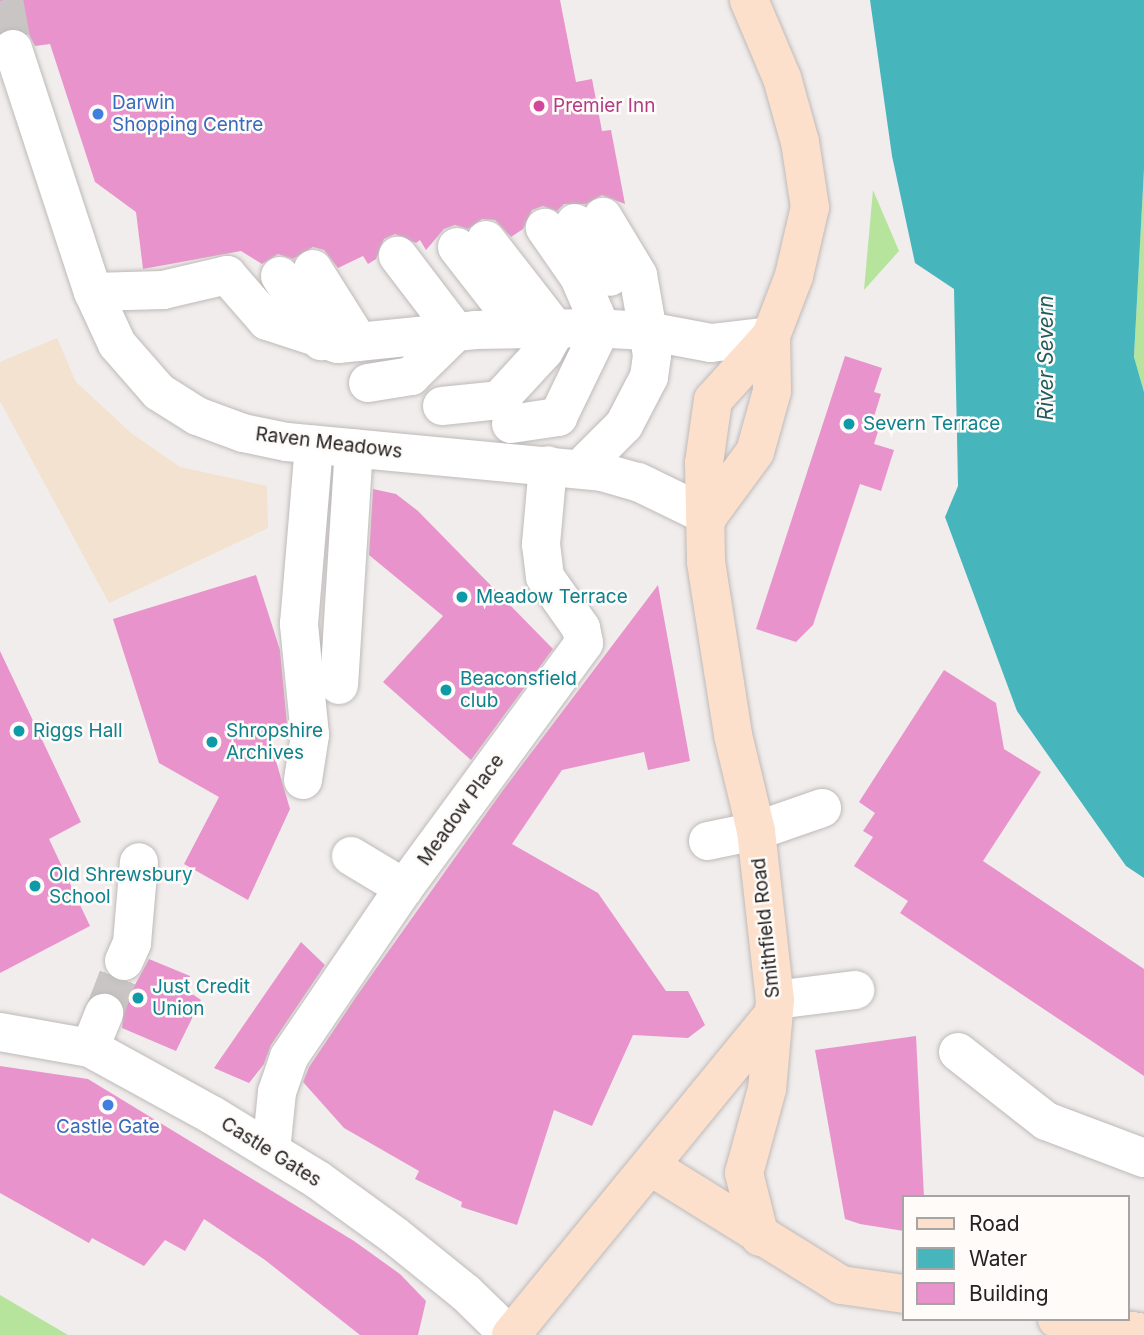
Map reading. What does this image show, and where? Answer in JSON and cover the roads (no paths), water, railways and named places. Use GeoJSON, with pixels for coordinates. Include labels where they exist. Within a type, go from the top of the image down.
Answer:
{"type":"FeatureCollection","features":[{"type":"Feature","properties":{"kind":"main road","name":"Smithfield Road"},"geometry":{"type":"LineString","coordinates":[[510,1335],[650,1166],[774,1007],[756,831],[733,735],[706,562],[708,516],[704,463],[713,400],[771,336],[794,276],[810,207],[800,142],[782,78],[749,0]]}},
{"type":"Feature","properties":{"kind":"main road","name":"Smithfield Road"},"geometry":{"type":"LineString","coordinates":[[708,516],[755,452],[772,391],[771,336]]}},
{"type":"Feature","properties":{"kind":"main road"},"geometry":{"type":"LineString","coordinates":[[760,1237],[744,1173],[767,1089],[774,1007]]}},
{"type":"Feature","properties":{"kind":"main road"},"geometry":{"type":"LineString","coordinates":[[650,1166],[841,1285],[902,1294]]}},
{"type":"Feature","properties":{"kind":"main road"},"geometry":{"type":"LineString","coordinates":[[1069,1321],[1144,1333]]}},
{"type":"Feature","properties":{"kind":"street","name":"Raven Meadows"},"geometry":{"type":"LineString","coordinates":[[13,49],[93,292],[117,344],[159,392],[197,416],[243,433],[314,444],[564,467],[638,482],[708,516]]}},
{"type":"Feature","properties":{"kind":"street"},"geometry":{"type":"LineString","coordinates":[[487,239],[579,277],[602,330]]}},
{"type":"Feature","properties":{"kind":"street"},"geometry":{"type":"LineString","coordinates":[[487,239],[638,275],[602,330],[558,417],[511,424]]}},
{"type":"Feature","properties":{"kind":"street"},"geometry":{"type":"LineString","coordinates":[[243,433],[287,416],[480,439],[564,467],[624,425],[638,402],[652,355],[602,330],[487,239]]}},
{"type":"Feature","properties":{"kind":"street"},"geometry":{"type":"LineString","coordinates":[[368,383],[411,376],[472,332],[503,302],[487,239]]}},
{"type":"Feature","properties":{"kind":"street"},"geometry":{"type":"LineString","coordinates":[[472,332],[487,239]]}},
{"type":"Feature","properties":{"kind":"street"},"geometry":{"type":"LineString","coordinates":[[321,341],[311,271],[373,341]]}},
{"type":"Feature","properties":{"kind":"street"},"geometry":{"type":"LineString","coordinates":[[93,292],[163,290],[228,275],[267,321],[321,341],[373,341],[472,332],[602,330],[711,343],[771,336]]}},
{"type":"Feature","properties":{"kind":"street"},"geometry":{"type":"LineString","coordinates":[[442,407],[499,400],[544,351],[602,330]]}},
{"type":"Feature","properties":{"kind":"street"},"geometry":{"type":"LineString","coordinates":[[303,780],[310,735],[299,624],[314,444]]}},
{"type":"Feature","properties":{"kind":"street"},"geometry":{"type":"LineString","coordinates":[[339,685],[354,448]]}},
{"type":"Feature","properties":{"kind":"street","name":"Meadow Place"},"geometry":{"type":"LineString","coordinates":[[271,1152],[277,1092],[289,1057],[404,888],[584,643],[581,628],[545,577],[541,544],[564,467]]}},
{"type":"Feature","properties":{"kind":"street"},"geometry":{"type":"LineString","coordinates":[[708,841],[756,831],[822,808]]}},
{"type":"Feature","properties":{"kind":"street"},"geometry":{"type":"LineString","coordinates":[[351,856],[404,888]]}},
{"type":"Feature","properties":{"kind":"street"},"geometry":{"type":"LineString","coordinates":[[124,961],[132,943],[139,862]]}},
{"type":"Feature","properties":{"kind":"street"},"geometry":{"type":"LineString","coordinates":[[774,1007],[855,990]]}},
{"type":"Feature","properties":{"kind":"street"},"geometry":{"type":"LineString","coordinates":[[90,1048],[104,1013]]}},
{"type":"Feature","properties":{"kind":"street","name":"Castle Gates"},"geometry":{"type":"LineString","coordinates":[[0,1032],[90,1048],[271,1152],[394,1235],[510,1335]]}},
{"type":"Feature","properties":{"kind":"street"},"geometry":{"type":"LineString","coordinates":[[958,1052],[1046,1121],[1144,1158]]}},
{"type":"Feature","properties":{"kind":"water","name":"River Severn"},"geometry":{"type":"Polygon","coordinates":[[[870,0],[1144,0],[1144,169],[1134,357],[1144,392],[1144,878],[1126,866],[1017,711],[945,517],[958,486],[954,289],[915,263],[892,156],[870,0]]]}},
{"type":"Feature","properties":{"kind":"tunnel"},"geometry":{"type":"LineString","coordinates":[[4,0],[13,49]]}},
{"type":"Feature","properties":{"kind":"tunnel"},"geometry":{"type":"LineString","coordinates":[[104,1013],[124,961]]}},
{"type":"Feature","properties":{"kind":"place","name":"Premier Inn"},"geometry":{"type":"Point","coordinates":[539,106]}},
{"type":"Feature","properties":{"kind":"place","name":"Darwin Shopping Centre"},"geometry":{"type":"Point","coordinates":[98,114]}},
{"type":"Feature","properties":{"kind":"place","name":"Severn Terrace"},"geometry":{"type":"Point","coordinates":[849,424]}},
{"type":"Feature","properties":{"kind":"place","name":"Meadow Terrace"},"geometry":{"type":"Point","coordinates":[462,597]}},
{"type":"Feature","properties":{"kind":"place","name":"Beaconsfield club"},"geometry":{"type":"Point","coordinates":[446,690]}},
{"type":"Feature","properties":{"kind":"place","name":"Riggs Hall"},"geometry":{"type":"Point","coordinates":[19,731]}},
{"type":"Feature","properties":{"kind":"place","name":"Shropshire Archives"},"geometry":{"type":"Point","coordinates":[212,742]}},
{"type":"Feature","properties":{"kind":"place","name":"Old Shrewsbury School"},"geometry":{"type":"Point","coordinates":[35,886]}},
{"type":"Feature","properties":{"kind":"place","name":"Just Credit Union"},"geometry":{"type":"Point","coordinates":[138,998]}},
{"type":"Feature","properties":{"kind":"place","name":"Castle Gate"},"geometry":{"type":"Point","coordinates":[108,1105]}}]}
